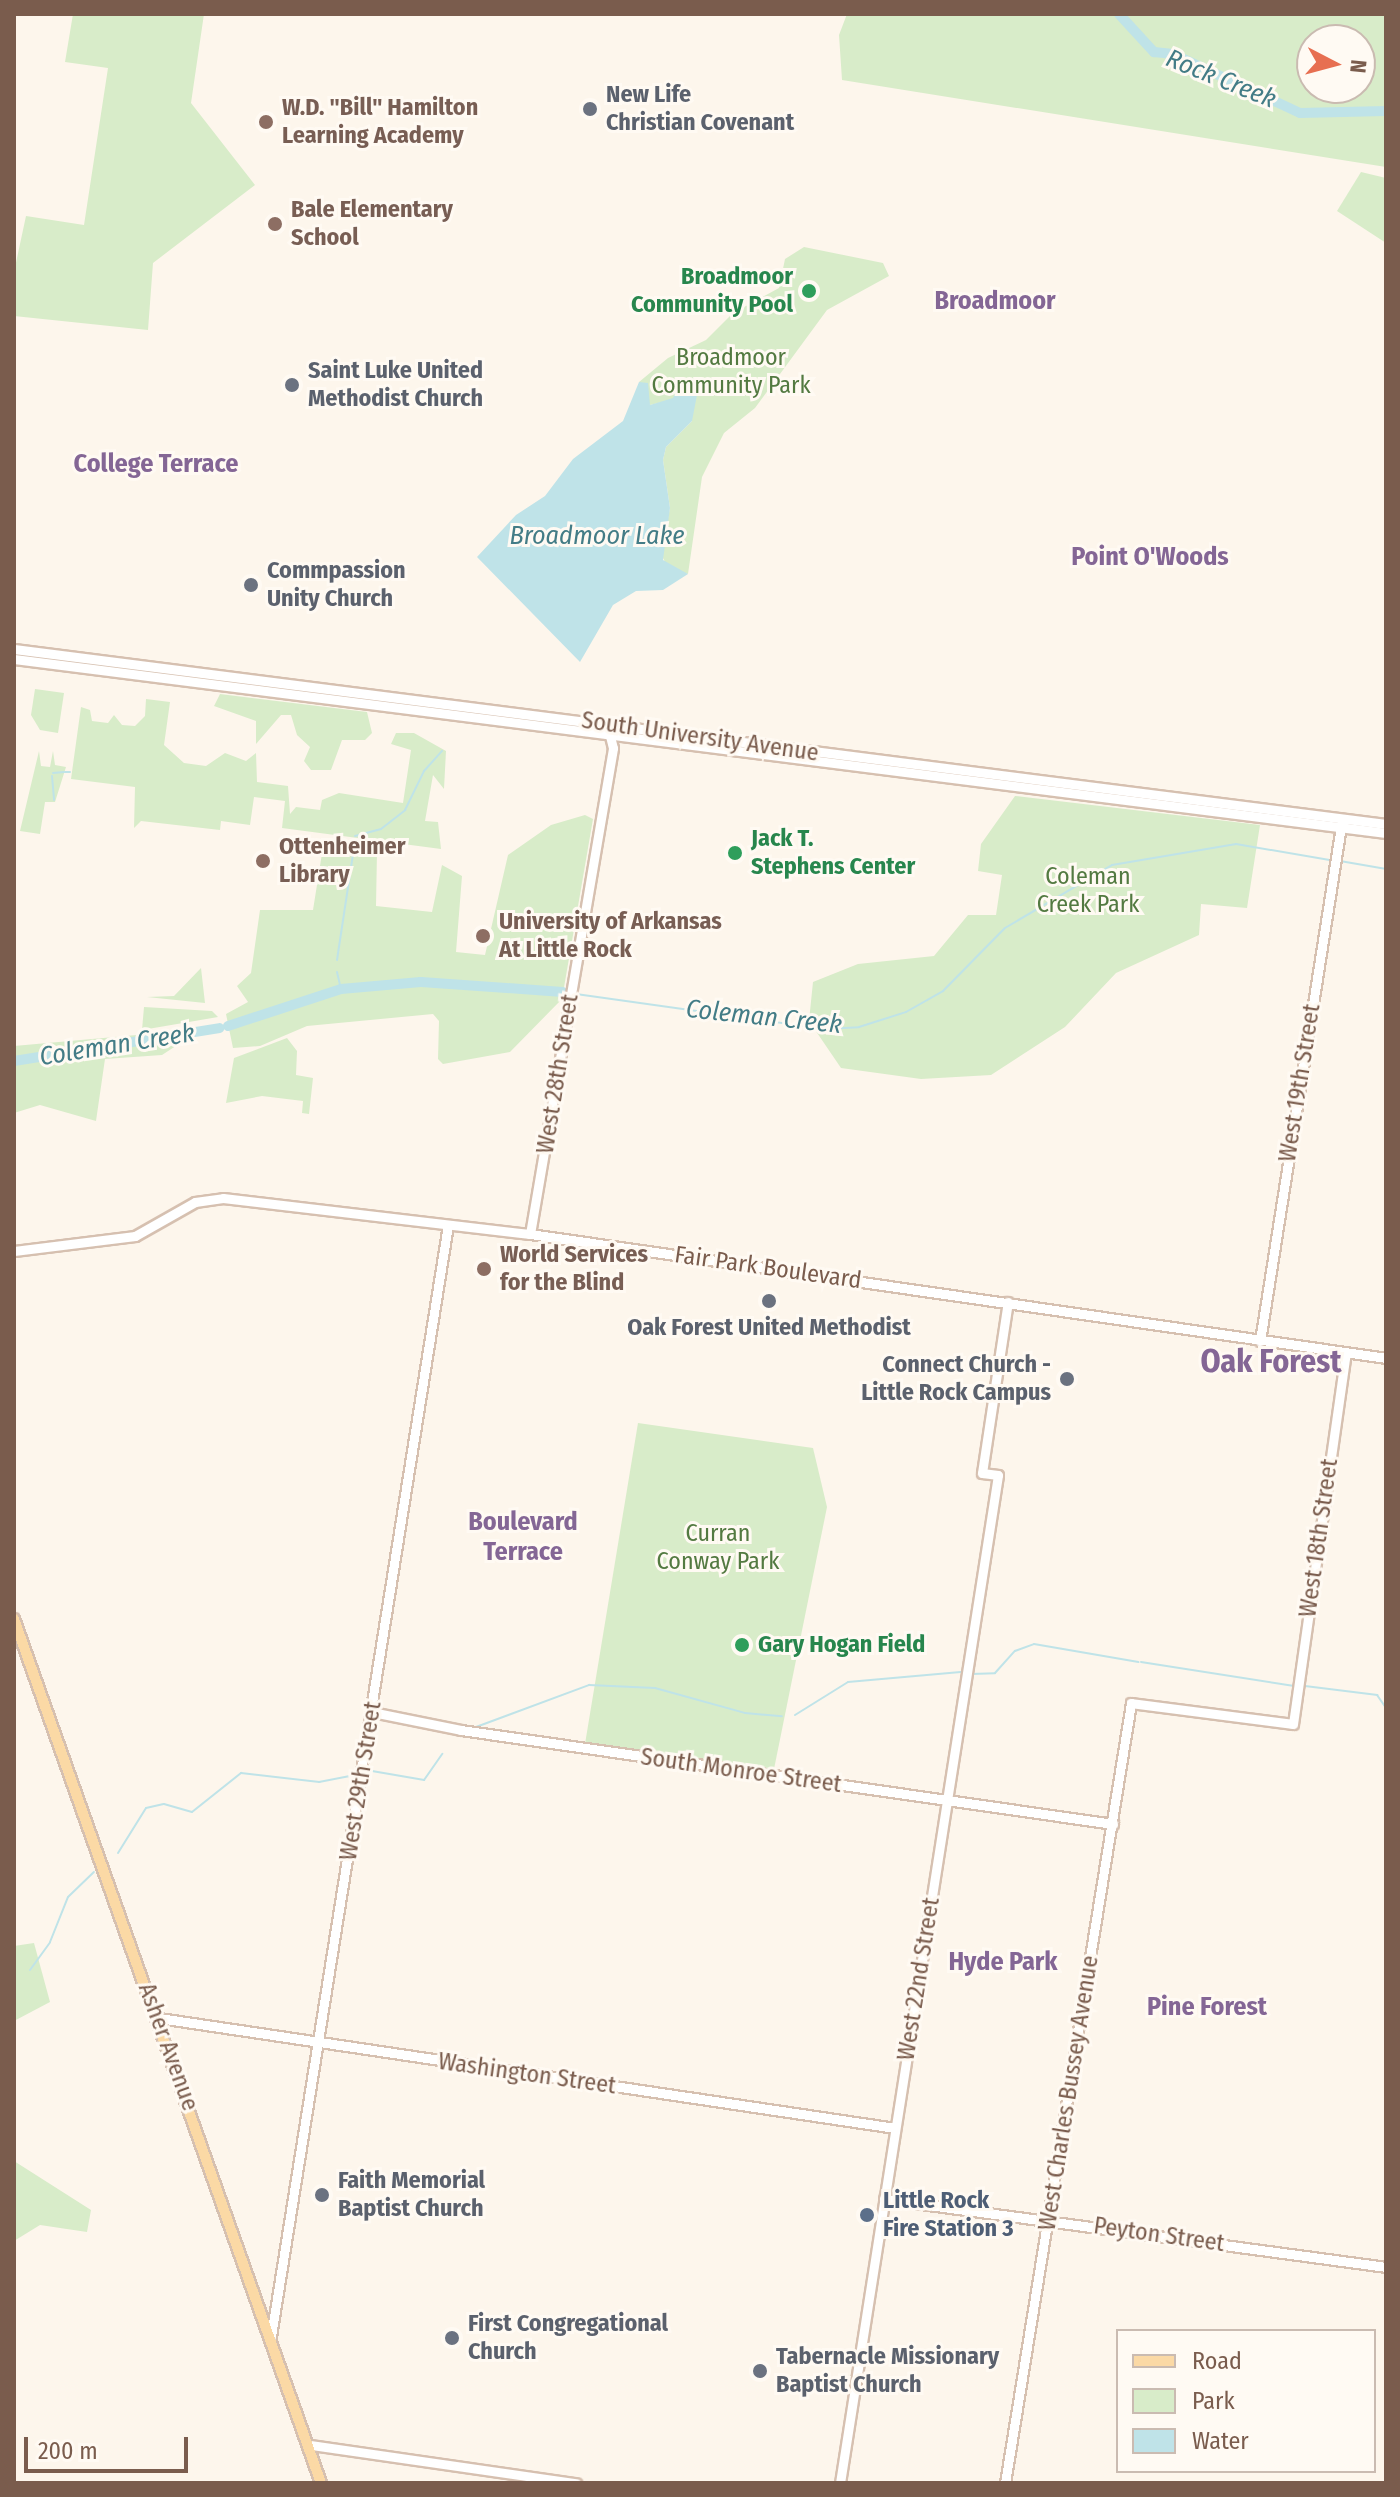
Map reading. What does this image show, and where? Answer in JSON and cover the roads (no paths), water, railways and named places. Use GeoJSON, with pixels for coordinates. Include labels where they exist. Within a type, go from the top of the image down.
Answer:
{"type":"FeatureCollection","features":[{"type":"Feature","properties":{"kind":"main road","name":"Asher Avenue"},"geometry":{"type":"LineString","coordinates":[[14,1619],[313,2450],[321,2481]]}},
{"type":"Feature","properties":{"kind":"street","name":"South University Avenue"},"geometry":{"type":"LineString","coordinates":[[14,649],[1342,822],[1386,833]]}},
{"type":"Feature","properties":{"kind":"street","name":"South University Avenue"},"geometry":{"type":"LineString","coordinates":[[14,659],[610,736],[1342,822],[1386,824]]}},
{"type":"Feature","properties":{"kind":"street","name":"West 28th Street"},"geometry":{"type":"LineString","coordinates":[[530,1234],[614,746],[608,724]]}},
{"type":"Feature","properties":{"kind":"street","name":"West 19th Street"},"geometry":{"type":"LineString","coordinates":[[1260,1341],[1342,822]]}},
{"type":"Feature","properties":{"kind":"street","name":"Fair Park Boulevard"},"geometry":{"type":"LineString","coordinates":[[14,1251],[135,1236],[195,1202],[217,1197],[530,1234],[1386,1358]]}},
{"type":"Feature","properties":{"kind":"street","name":"West 29th Street"},"geometry":{"type":"LineString","coordinates":[[271,2336],[322,2044],[448,1225]]}},
{"type":"Feature","properties":{"kind":"street","name":"West 22nd Street"},"geometry":{"type":"LineString","coordinates":[[840,2483],[998,1475],[982,1473],[1008,1302]]}},
{"type":"Feature","properties":{"kind":"street","name":"West 18th Street"},"geometry":{"type":"LineString","coordinates":[[1131,1703],[1293,1724],[1346,1353]]}},
{"type":"Feature","properties":{"kind":"street","name":"West Charles Bussey Avenue"},"geometry":{"type":"LineString","coordinates":[[1005,2483],[1050,2221],[1131,1703]]}},
{"type":"Feature","properties":{"kind":"street","name":"South Monroe Street"},"geometry":{"type":"LineString","coordinates":[[372,1712],[1113,1824]]}},
{"type":"Feature","properties":{"kind":"street","name":"Washington Street"},"geometry":{"type":"LineString","coordinates":[[159,2018],[895,2128]]}},
{"type":"Feature","properties":{"kind":"street","name":"Peyton Street"},"geometry":{"type":"LineString","coordinates":[[884,2199],[1386,2267]]}},
{"type":"Feature","properties":{"kind":"street"},"geometry":{"type":"LineString","coordinates":[[313,2450],[576,2483]]}},
{"type":"Feature","properties":{"kind":"water","name":"Broadmoor Lake"},"geometry":{"type":"Polygon","coordinates":[[[639,382],[648,383],[650,405],[673,398],[678,388],[697,395],[692,421],[666,447],[663,460],[670,508],[663,560],[688,574],[663,590],[636,591],[613,605],[580,662],[477,557],[516,515],[545,496],[573,459],[623,421],[639,382]]]}},
{"type":"Feature","properties":{"kind":"waterway","name":"Rock Creek"},"geometry":{"type":"LineString","coordinates":[[1119,14],[1154,52],[1173,54],[1300,113],[1386,111]]}},
{"type":"Feature","properties":{"kind":"waterway"},"geometry":{"type":"LineString","coordinates":[[355,836],[381,829],[405,810],[424,771],[442,751]]}},
{"type":"Feature","properties":{"kind":"waterway"},"geometry":{"type":"LineString","coordinates":[[53,773],[64,772]]}},
{"type":"Feature","properties":{"kind":"waterway"},"geometry":{"type":"LineString","coordinates":[[65,772],[70,772]]}},
{"type":"Feature","properties":{"kind":"waterway"},"geometry":{"type":"LineString","coordinates":[[52,776],[54,800]]}},
{"type":"Feature","properties":{"kind":"waterway","name":"Coleman Creek"},"geometry":{"type":"LineString","coordinates":[[576,994],[824,1029],[859,1027],[906,1012],[943,991],[1005,928],[1112,865],[1236,844],[1330,860]]}},
{"type":"Feature","properties":{"kind":"waterway"},"geometry":{"type":"LineString","coordinates":[[337,960],[354,848]]}},
{"type":"Feature","properties":{"kind":"waterway","name":"Coleman Creek"},"geometry":{"type":"LineString","coordinates":[[1340,861],[1386,869]]}},
{"type":"Feature","properties":{"kind":"waterway"},"geometry":{"type":"LineString","coordinates":[[337,972],[341,989]]}},
{"type":"Feature","properties":{"kind":"waterway","name":"Coleman Creek"},"geometry":{"type":"LineString","coordinates":[[228,1026],[341,989],[421,982],[563,992]]}},
{"type":"Feature","properties":{"kind":"waterway","name":"Coleman Creek"},"geometry":{"type":"LineString","coordinates":[[14,1061],[219,1028]]}},
{"type":"Feature","properties":{"kind":"waterway"},"geometry":{"type":"LineString","coordinates":[[971,1674],[995,1673],[1015,1651],[1034,1644],[1138,1662]]}},
{"type":"Feature","properties":{"kind":"waterway"},"geometry":{"type":"LineString","coordinates":[[1141,1662],[1294,1686]]}},
{"type":"Feature","properties":{"kind":"waterway"},"geometry":{"type":"LineString","coordinates":[[795,1715],[848,1682],[961,1672]]}},
{"type":"Feature","properties":{"kind":"waterway"},"geometry":{"type":"LineString","coordinates":[[476,1727],[589,1685],[655,1688],[745,1713],[782,1716]]}},
{"type":"Feature","properties":{"kind":"waterway"},"geometry":{"type":"LineString","coordinates":[[1305,1686],[1377,1695],[1386,1708]]}},
{"type":"Feature","properties":{"kind":"waterway"},"geometry":{"type":"LineString","coordinates":[[372,1771],[424,1780],[442,1754]]}},
{"type":"Feature","properties":{"kind":"waterway"},"geometry":{"type":"LineString","coordinates":[[118,1853],[146,1808],[164,1804],[192,1812],[241,1773],[319,1782],[356,1775]]}},
{"type":"Feature","properties":{"kind":"waterway"},"geometry":{"type":"LineString","coordinates":[[30,1970],[50,1942],[68,1897],[94,1872]]}},
{"type":"Feature","properties":{"kind":"place","name":"New Life Christian Covenant"},"geometry":{"type":"Point","coordinates":[590,109]}},
{"type":"Feature","properties":{"kind":"place","name":"W.D. \"Bill\" Hamilton Learning Academy"},"geometry":{"type":"Point","coordinates":[266,122]}},
{"type":"Feature","properties":{"kind":"place","name":"Bale Elementary School"},"geometry":{"type":"Point","coordinates":[275,224]}},
{"type":"Feature","properties":{"kind":"place","name":"Broadmoor Community Pool"},"geometry":{"type":"Point","coordinates":[809,291]}},
{"type":"Feature","properties":{"kind":"place","name":"Saint Luke United Methodist Church"},"geometry":{"type":"Point","coordinates":[292,385]}},
{"type":"Feature","properties":{"kind":"place","name":"Commpassion Unity Church"},"geometry":{"type":"Point","coordinates":[251,585]}},
{"type":"Feature","properties":{"kind":"place","name":"Jack T. Stephens Center"},"geometry":{"type":"Point","coordinates":[735,853]}},
{"type":"Feature","properties":{"kind":"place","name":"Ottenheimer Library"},"geometry":{"type":"Point","coordinates":[263,861]}},
{"type":"Feature","properties":{"kind":"place","name":"University of Arkansas At Little Rock"},"geometry":{"type":"Point","coordinates":[483,936]}},
{"type":"Feature","properties":{"kind":"place","name":"World Services for the Blind"},"geometry":{"type":"Point","coordinates":[484,1269]}},
{"type":"Feature","properties":{"kind":"place","name":"Oak Forest United Methodist"},"geometry":{"type":"Point","coordinates":[769,1301]}},
{"type":"Feature","properties":{"kind":"place","name":"Connect Church - Little Rock Campus"},"geometry":{"type":"Point","coordinates":[1067,1379]}},
{"type":"Feature","properties":{"kind":"place","name":"Gary Hogan Field"},"geometry":{"type":"Point","coordinates":[742,1645]}},
{"type":"Feature","properties":{"kind":"place","name":"Faith Memorial Baptist Church"},"geometry":{"type":"Point","coordinates":[322,2195]}},
{"type":"Feature","properties":{"kind":"place","name":"Little Rock Fire Station 3"},"geometry":{"type":"Point","coordinates":[867,2215]}},
{"type":"Feature","properties":{"kind":"place","name":"First Congregational Church"},"geometry":{"type":"Point","coordinates":[452,2338]}},
{"type":"Feature","properties":{"kind":"place","name":"Tabernacle Missionary Baptist Church"},"geometry":{"type":"Point","coordinates":[760,2371]}},
{"type":"Feature","properties":{"kind":"district","name":"Broadmoor"},"geometry":{"type":"Point","coordinates":[995,301]}},
{"type":"Feature","properties":{"kind":"district","name":"College Terrace"},"geometry":{"type":"Point","coordinates":[156,464]}},
{"type":"Feature","properties":{"kind":"district","name":"Point O'Woods"},"geometry":{"type":"Point","coordinates":[1150,557]}},
{"type":"Feature","properties":{"kind":"district","name":"Oak Forest"},"geometry":{"type":"Point","coordinates":[1271,1361]}},
{"type":"Feature","properties":{"kind":"district","name":"Boulevard Terrace"},"geometry":{"type":"Point","coordinates":[523,1537]}},
{"type":"Feature","properties":{"kind":"district","name":"Hyde Park"},"geometry":{"type":"Point","coordinates":[1003,1962]}},
{"type":"Feature","properties":{"kind":"district","name":"Pine Forest"},"geometry":{"type":"Point","coordinates":[1207,2007]}},
{"type":"Feature","properties":{"kind":"park label","name":"Broadmoor Community Park"},"geometry":{"type":"Point","coordinates":[731,372]}},
{"type":"Feature","properties":{"kind":"park label","name":"Coleman Creek Park"},"geometry":{"type":"Point","coordinates":[1088,891]}},
{"type":"Feature","properties":{"kind":"park label","name":"Curran Conway Park"},"geometry":{"type":"Point","coordinates":[718,1548]}}]}
